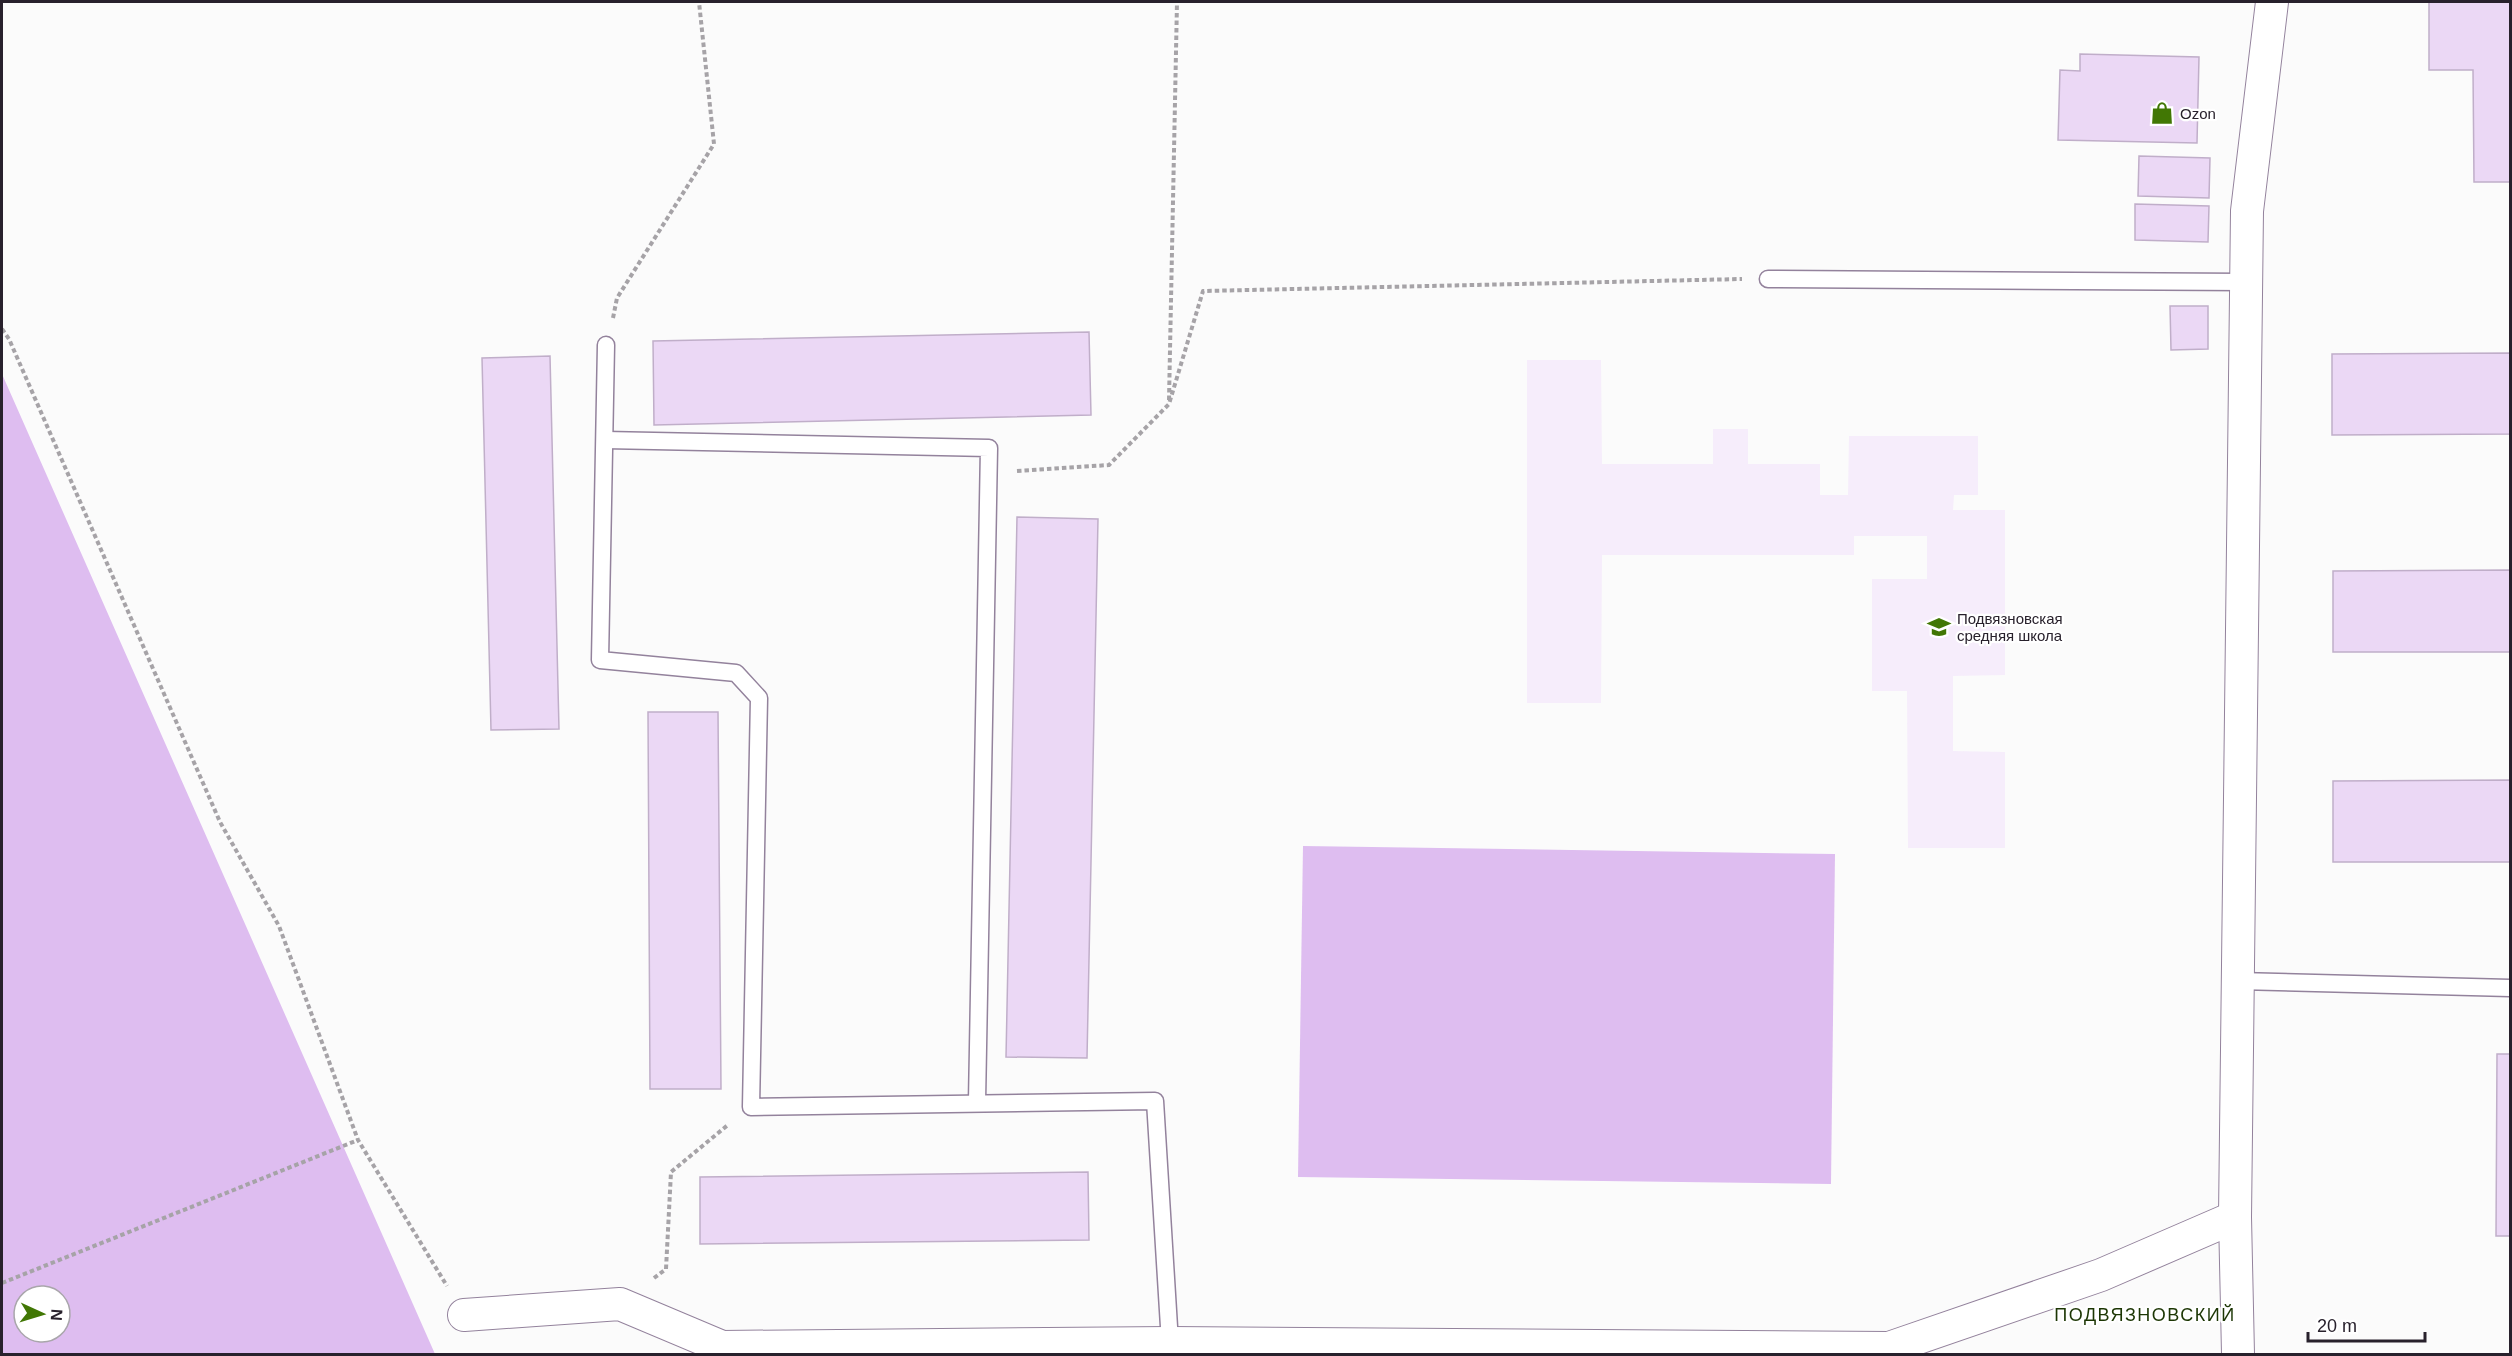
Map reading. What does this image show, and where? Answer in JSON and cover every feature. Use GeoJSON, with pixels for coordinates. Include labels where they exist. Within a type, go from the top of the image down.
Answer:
{"type":"FeatureCollection","features":[{"type":"Feature","properties":{"kind":"street"},"geometry":{"type":"LineString","coordinates":[[2238,1354],[2235,1217],[2247,211],[2272,2]]}},
{"type":"Feature","properties":{"kind":"street"},"geometry":{"type":"LineString","coordinates":[[464,1315],[620,1304],[722,1347],[1170,1343],[1890,1347],[2101,1275],[2235,1217]]}},
{"type":"Feature","properties":{"kind":"lane"},"geometry":{"type":"LineString","coordinates":[[1768,279],[2246,282]]}},
{"type":"Feature","properties":{"kind":"lane"},"geometry":{"type":"LineString","coordinates":[[606,345],[600,660],[736,673],[759,698],[751,1107],[1155,1101],[1170,1343]]}},
{"type":"Feature","properties":{"kind":"lane"},"geometry":{"type":"LineString","coordinates":[[605,440],[989,448],[977,1102]]}},
{"type":"Feature","properties":{"kind":"lane"},"geometry":{"type":"LineString","coordinates":[[2238,981],[2511,988]]}},
{"type":"Feature","properties":{"kind":"path"},"geometry":{"type":"LineString","coordinates":[[606,345],[617,298],[714,144],[699,2]]}},
{"type":"Feature","properties":{"kind":"path"},"geometry":{"type":"LineString","coordinates":[[1168,404],[1177,2]]}},
{"type":"Feature","properties":{"kind":"path"},"geometry":{"type":"LineString","coordinates":[[989,472],[1109,465],[1168,404],[1203,291],[1768,279]]}},
{"type":"Feature","properties":{"kind":"path"},"geometry":{"type":"LineString","coordinates":[[2,329],[9,339],[220,822],[279,926],[358,1140],[464,1315]]}},
{"type":"Feature","properties":{"kind":"path"},"geometry":{"type":"LineString","coordinates":[[620,1304],[666,1269],[671,1172],[751,1107]]}},
{"type":"Feature","properties":{"kind":"path"},"geometry":{"type":"LineString","coordinates":[[2,1283],[358,1140]]}},
{"type":"Feature","properties":{"kind":"shaded area","name":"Подвязновская средняя школа"},"geometry":{"type":"Polygon","coordinates":[[[1527,360],[1601,360],[1602,464],[1713,464],[1713,429],[1748,429],[1748,464],[1820,464],[1820,495],[1848,495],[1849,436],[1978,436],[1978,495],[1954,495],[1953,510],[2005,510],[2005,675],[1953,676],[1953,751],[2005,752],[2005,848],[1908,848],[1907,691],[1872,691],[1872,579],[1927,579],[1927,536],[1854,536],[1854,555],[1602,555],[1601,703],[1527,703],[1527,360]]]}},
{"type":"Feature","properties":{"kind":"shaded area"},"geometry":{"type":"Polygon","coordinates":[[[2,374],[435,1354],[2,1354],[2,374]]]}},
{"type":"Feature","properties":{"kind":"shaded area"},"geometry":{"type":"Polygon","coordinates":[[[1303,846],[1835,854],[1831,1184],[1298,1177],[1303,846]]]}},
{"type":"Feature","properties":{"kind":"building"},"geometry":{"type":"Polygon","coordinates":[[[2429,2],[2510,2],[2510,182],[2474,182],[2473,70],[2429,70],[2429,2]]]}},
{"type":"Feature","properties":{"kind":"building"},"geometry":{"type":"Polygon","coordinates":[[[2080,54],[2199,57],[2197,143],[2058,140],[2060,70],[2080,71],[2080,54]]]}},
{"type":"Feature","properties":{"kind":"building"},"geometry":{"type":"Polygon","coordinates":[[[2139,156],[2210,158],[2209,198],[2138,196],[2139,156]]]}},
{"type":"Feature","properties":{"kind":"building"},"geometry":{"type":"Polygon","coordinates":[[[2135,204],[2209,206],[2208,242],[2135,240],[2135,204]]]}},
{"type":"Feature","properties":{"kind":"building"},"geometry":{"type":"Polygon","coordinates":[[[2170,306],[2208,306],[2208,349],[2171,350],[2170,306]]]}},
{"type":"Feature","properties":{"kind":"building"},"geometry":{"type":"Polygon","coordinates":[[[1089,332],[1091,415],[654,425],[653,341],[1089,332]]]}},
{"type":"Feature","properties":{"kind":"building"},"geometry":{"type":"Polygon","coordinates":[[[2510,353],[2510,434],[2332,435],[2332,354],[2510,353]]]}},
{"type":"Feature","properties":{"kind":"building"},"geometry":{"type":"Polygon","coordinates":[[[550,356],[559,729],[491,730],[482,358],[550,356]]]}},
{"type":"Feature","properties":{"kind":"building"},"geometry":{"type":"Polygon","coordinates":[[[1017,517],[1098,519],[1087,1058],[1006,1057],[1017,517]]]}},
{"type":"Feature","properties":{"kind":"building"},"geometry":{"type":"Polygon","coordinates":[[[2510,570],[2510,652],[2333,652],[2333,571],[2510,570]]]}},
{"type":"Feature","properties":{"kind":"building"},"geometry":{"type":"Polygon","coordinates":[[[648,712],[718,712],[721,1089],[650,1089],[648,712]]]}},
{"type":"Feature","properties":{"kind":"building"},"geometry":{"type":"Polygon","coordinates":[[[2510,780],[2510,862],[2333,862],[2333,781],[2510,780]]]}},
{"type":"Feature","properties":{"kind":"building"},"geometry":{"type":"Polygon","coordinates":[[[2497,1054],[2510,1054],[2510,1236],[2496,1236],[2497,1054]]]}},
{"type":"Feature","properties":{"kind":"building"},"geometry":{"type":"Polygon","coordinates":[[[1088,1172],[1089,1240],[700,1244],[700,1177],[1088,1172]]]}},
{"type":"Feature","properties":{"kind":"place","name":"Ozon"},"geometry":{"type":"Point","coordinates":[2162,113]}},
{"type":"Feature","properties":{"kind":"place","name":"Подвязновская средняя школа"},"geometry":{"type":"Point","coordinates":[1939,627]}},
{"type":"Feature","properties":{"kind":"district","name":"ПОДВЯЗНОВСКИЙ"},"geometry":{"type":"Point","coordinates":[2145,1315]}}]}
